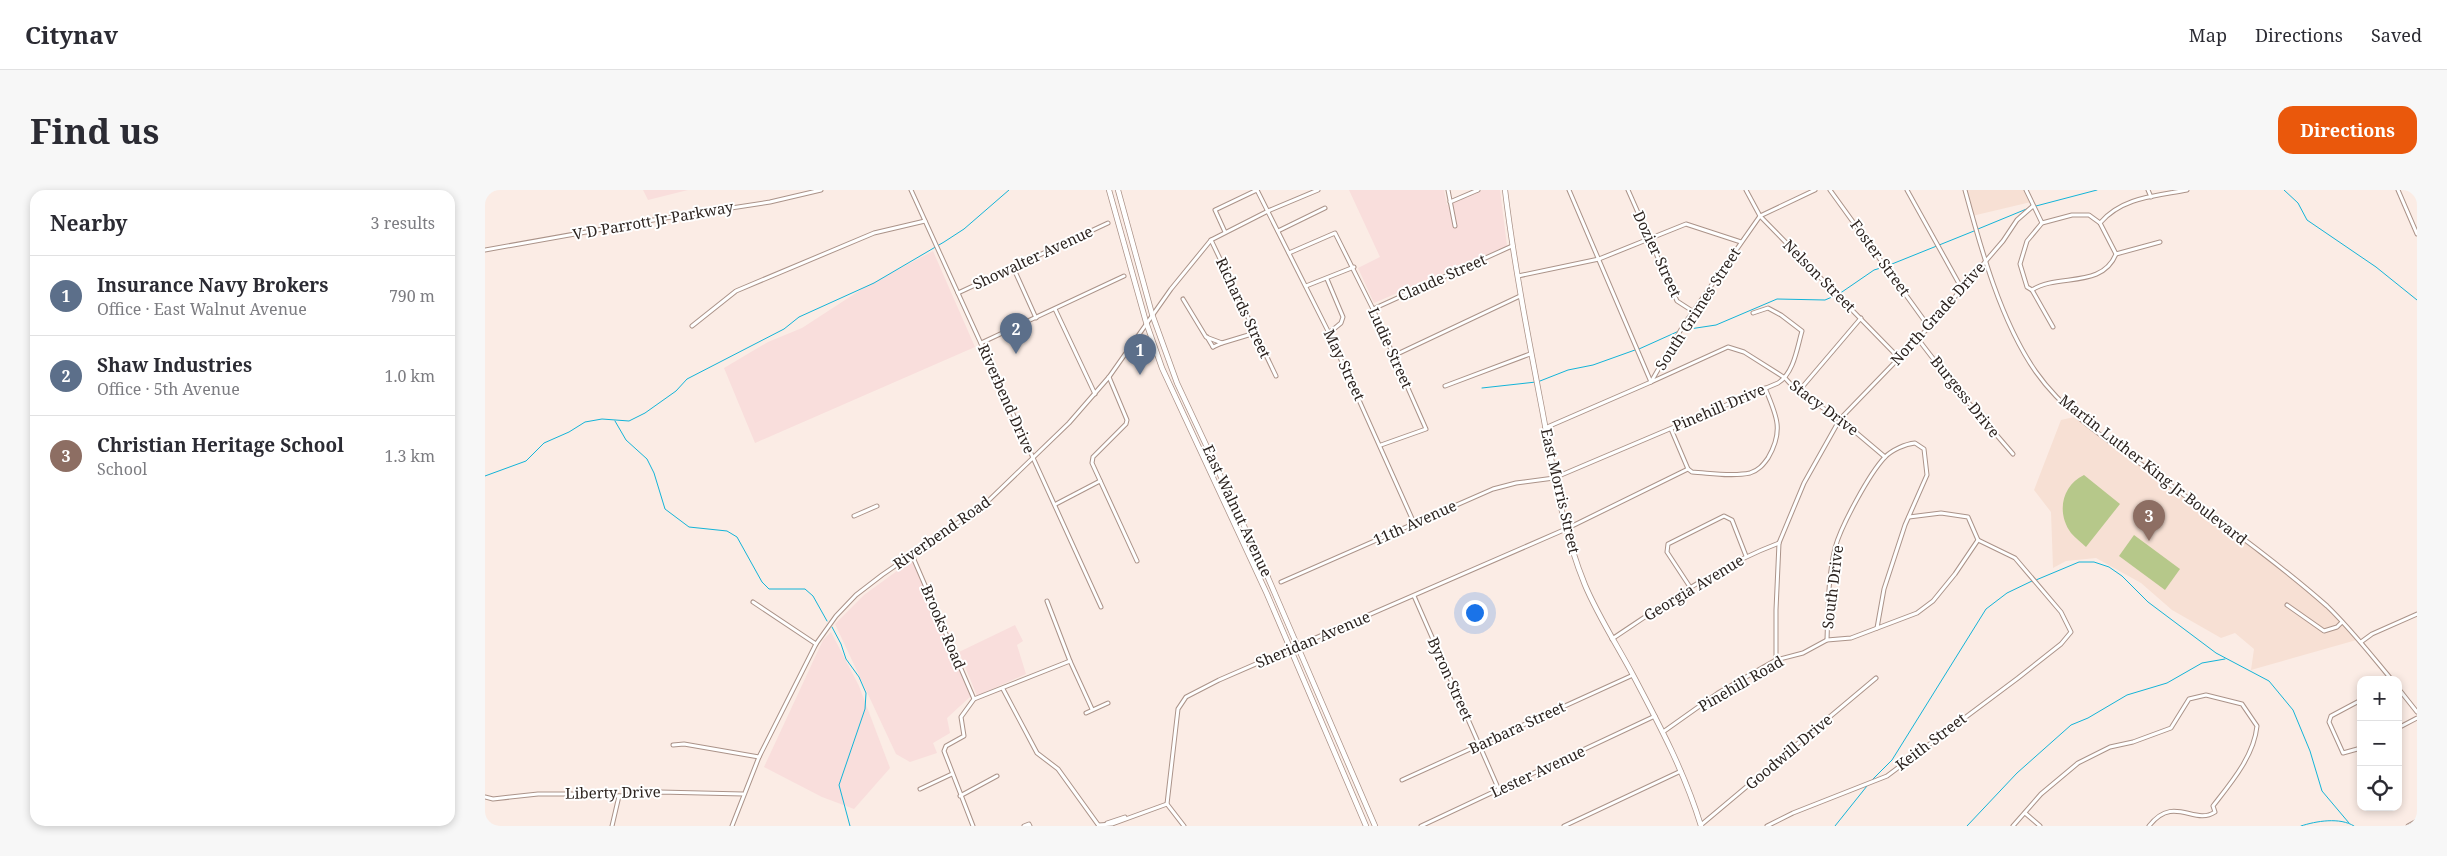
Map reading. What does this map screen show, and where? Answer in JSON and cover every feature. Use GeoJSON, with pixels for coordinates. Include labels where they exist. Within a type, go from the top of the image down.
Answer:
{"type":"FeatureCollection","features":[{"type":"Feature","properties":{"kind":"main road","name":"East Walnut Avenue"},"geometry":{"type":"LineString","coordinates":[[1109,190],[1162,368],[1234,524],[1366,826]]}},
{"type":"Feature","properties":{"kind":"main road","name":"East Walnut Avenue"},"geometry":{"type":"LineString","coordinates":[[1118,190],[1152,314],[1177,383],[1242,520],[1375,826]]}},
{"type":"Feature","properties":{"kind":"main road","name":"East Morris Street"},"geometry":{"type":"LineString","coordinates":[[1505,190],[1512,246],[1530,354],[1554,478],[1566,528],[1585,585],[1663,732],[1681,770],[1701,826]]}},
{"type":"Feature","properties":{"kind":"main road"},"geometry":{"type":"LineString","coordinates":[[1234,524],[1242,520]]}},
{"type":"Feature","properties":{"kind":"street","name":"V D Parrott Jr Parkway"},"geometry":{"type":"LineString","coordinates":[[485,250],[659,219],[770,202],[821,190]]}},
{"type":"Feature","properties":{"kind":"street","name":"Riverbend Drive"},"geometry":{"type":"LineString","coordinates":[[911,190],[1101,607]]}},
{"type":"Feature","properties":{"kind":"street"},"geometry":{"type":"LineString","coordinates":[[1225,232],[1215,210],[1257,190]]}},
{"type":"Feature","properties":{"kind":"street","name":"May Street"},"geometry":{"type":"LineString","coordinates":[[1257,190],[1329,333],[1381,445],[1414,523]]}},
{"type":"Feature","properties":{"kind":"street"},"geometry":{"type":"LineString","coordinates":[[1211,240],[1268,211],[1318,190]]}},
{"type":"Feature","properties":{"kind":"street"},"geometry":{"type":"LineString","coordinates":[[1448,190],[1455,226]]}},
{"type":"Feature","properties":{"kind":"street"},"geometry":{"type":"LineString","coordinates":[[1450,202],[1478,190]]}},
{"type":"Feature","properties":{"kind":"street"},"geometry":{"type":"LineString","coordinates":[[1569,190],[1651,382]]}},
{"type":"Feature","properties":{"kind":"street","name":"Dozier Street"},"geometry":{"type":"LineString","coordinates":[[1628,190],[1677,300],[1693,312]]}},
{"type":"Feature","properties":{"kind":"street","name":"Nelson Street"},"geometry":{"type":"LineString","coordinates":[[1746,190],[1760,216],[1899,358]]}},
{"type":"Feature","properties":{"kind":"street"},"geometry":{"type":"LineString","coordinates":[[1760,216],[1815,190]]}},
{"type":"Feature","properties":{"kind":"street","name":"Foster Street"},"geometry":{"type":"LineString","coordinates":[[1831,190],[1929,327]]}},
{"type":"Feature","properties":{"kind":"street"},"geometry":{"type":"LineString","coordinates":[[1907,190],[1962,290]]}},
{"type":"Feature","properties":{"kind":"street","name":"Martin Luther King Jr Boulevard"},"geometry":{"type":"LineString","coordinates":[[1965,190],[1985,263],[2028,358],[2058,398],[2079,416],[2267,557],[2342,622],[2389,676]]}},
{"type":"Feature","properties":{"kind":"street"},"geometry":{"type":"LineString","coordinates":[[2026,190],[2042,223]]}},
{"type":"Feature","properties":{"kind":"street"},"geometry":{"type":"LineString","coordinates":[[2148,190],[2151,197]]}},
{"type":"Feature","properties":{"kind":"street"},"geometry":{"type":"LineString","coordinates":[[2100,223],[2114,209],[2124,203],[2187,190]]}},
{"type":"Feature","properties":{"kind":"street"},"geometry":{"type":"LineString","coordinates":[[2398,190],[2417,234]]}},
{"type":"Feature","properties":{"kind":"street","name":"North Grade Drive"},"geometry":{"type":"LineString","coordinates":[[1776,660],[1779,543],[1804,482],[1840,419],[1929,327],[1985,263],[2017,220],[2033,206]]}},
{"type":"Feature","properties":{"kind":"street"},"geometry":{"type":"LineString","coordinates":[[1278,232],[1325,208]]}},
{"type":"Feature","properties":{"kind":"street"},"geometry":{"type":"LineString","coordinates":[[2032,290],[2042,284],[2090,277],[2113,263],[2116,254],[2100,223],[2089,215],[2042,223],[2027,241],[2020,264],[2027,287],[2032,290],[2053,327]]}},
{"type":"Feature","properties":{"kind":"street","name":"South Grimes Street"},"geometry":{"type":"LineString","coordinates":[[1545,428],[1651,382],[1693,312],[1760,216]]}},
{"type":"Feature","properties":{"kind":"street"},"geometry":{"type":"LineString","coordinates":[[693,326],[736,291],[874,233],[925,221]]}},
{"type":"Feature","properties":{"kind":"street","name":"Showalter Avenue"},"geometry":{"type":"LineString","coordinates":[[958,293],[1108,223]]}},
{"type":"Feature","properties":{"kind":"street"},"geometry":{"type":"LineString","coordinates":[[1518,276],[1599,259],[1686,224],[1741,242]]}},
{"type":"Feature","properties":{"kind":"street","name":"Ludie Street"},"geometry":{"type":"LineString","coordinates":[[1289,253],[1335,233],[1373,309],[1426,429],[1381,445]]}},
{"type":"Feature","properties":{"kind":"street","name":"Riverbend Road"},"geometry":{"type":"LineString","coordinates":[[732,826],[759,757],[816,644],[836,616],[857,595],[985,504],[1033,457],[1095,394],[1109,377],[1152,314],[1211,240]]}},
{"type":"Feature","properties":{"kind":"street","name":"Richards Street"},"geometry":{"type":"LineString","coordinates":[[1211,240],[1276,376]]}},
{"type":"Feature","properties":{"kind":"street"},"geometry":{"type":"LineString","coordinates":[[2116,254],[2160,242]]}},
{"type":"Feature","properties":{"kind":"street","name":"Claude Street"},"geometry":{"type":"LineString","coordinates":[[1373,309],[1512,246]]}},
{"type":"Feature","properties":{"kind":"street"},"geometry":{"type":"LineString","coordinates":[[1013,267],[1036,318]]}},
{"type":"Feature","properties":{"kind":"street"},"geometry":{"type":"LineString","coordinates":[[1306,286],[1353,268]]}},
{"type":"Feature","properties":{"kind":"street"},"geometry":{"type":"LineString","coordinates":[[981,343],[1124,276]]}},
{"type":"Feature","properties":{"kind":"street"},"geometry":{"type":"LineString","coordinates":[[1327,279],[1343,317],[1341,323],[1329,333]]}},
{"type":"Feature","properties":{"kind":"street"},"geometry":{"type":"LineString","coordinates":[[1393,356],[1520,296]]}},
{"type":"Feature","properties":{"kind":"street"},"geometry":{"type":"LineString","coordinates":[[1183,300],[1213,348]]}},
{"type":"Feature","properties":{"kind":"street"},"geometry":{"type":"LineString","coordinates":[[1753,313],[1768,308],[1802,331],[1785,378]]}},
{"type":"Feature","properties":{"kind":"street"},"geometry":{"type":"LineString","coordinates":[[1055,309],[1095,394]]}},
{"type":"Feature","properties":{"kind":"street"},"geometry":{"type":"LineString","coordinates":[[1798,392],[1861,318]]}},
{"type":"Feature","properties":{"kind":"street"},"geometry":{"type":"LineString","coordinates":[[1213,348],[1222,342],[1255,333]]}},
{"type":"Feature","properties":{"kind":"street"},"geometry":{"type":"LineString","coordinates":[[1207,336],[1222,342]]}},
{"type":"Feature","properties":{"kind":"street","name":"Burgess Drive"},"geometry":{"type":"LineString","coordinates":[[1918,339],[1960,394],[2013,454]]}},
{"type":"Feature","properties":{"kind":"street"},"geometry":{"type":"LineString","coordinates":[[1213,348],[1215,340]]}},
{"type":"Feature","properties":{"kind":"street","name":"Stacy Drive"},"geometry":{"type":"LineString","coordinates":[[1651,382],[1728,347],[1744,352],[1785,378],[1798,392],[1840,419],[1885,457]]}},
{"type":"Feature","properties":{"kind":"street"},"geometry":{"type":"LineString","coordinates":[[1445,386],[1530,354]]}},
{"type":"Feature","properties":{"kind":"street"},"geometry":{"type":"LineString","coordinates":[[1109,377],[1127,420],[1126,424],[1092,460],[1137,561]]}},
{"type":"Feature","properties":{"kind":"street","name":"Pinehill Drive"},"geometry":{"type":"LineString","coordinates":[[1554,478],[1671,429],[1785,378]]}},
{"type":"Feature","properties":{"kind":"street"},"geometry":{"type":"LineString","coordinates":[[1671,429],[1688,469],[1692,472],[1751,473],[1760,468],[1779,435],[1765,388]]}},
{"type":"Feature","properties":{"kind":"street"},"geometry":{"type":"LineString","coordinates":[[1877,628],[1884,590],[1909,517],[1927,475],[1924,449],[1915,443],[1906,444],[1885,457]]}},
{"type":"Feature","properties":{"kind":"street","name":"South Drive"},"geometry":{"type":"LineString","coordinates":[[1827,640],[1829,595],[1835,547],[1855,501],[1885,457]]}},
{"type":"Feature","properties":{"kind":"street","name":"Sheridan Avenue"},"geometry":{"type":"LineString","coordinates":[[1167,804],[1178,709],[1186,697],[1209,684],[1298,647],[1566,528],[1688,469]]}},
{"type":"Feature","properties":{"kind":"street","name":"11th Avenue"},"geometry":{"type":"LineString","coordinates":[[1281,582],[1493,489],[1516,483],[1554,478]]}},
{"type":"Feature","properties":{"kind":"street"},"geometry":{"type":"LineString","coordinates":[[1055,504],[1100,481]]}},
{"type":"Feature","properties":{"kind":"street"},"geometry":{"type":"LineString","coordinates":[[855,516],[877,506]]}},
{"type":"Feature","properties":{"kind":"street"},"geometry":{"type":"LineString","coordinates":[[1909,517],[1941,513],[1968,518],[1978,540]]}},
{"type":"Feature","properties":{"kind":"street"},"geometry":{"type":"LineString","coordinates":[[1690,587],[1667,552],[1668,544],[1724,516],[1732,520],[1746,556]]}},
{"type":"Feature","properties":{"kind":"street","name":"Pinehill Road"},"geometry":{"type":"LineString","coordinates":[[1663,732],[1718,693],[1776,660],[1803,653],[1827,640],[1851,638],[1917,613],[1933,601],[1955,574],[1978,540]]}},
{"type":"Feature","properties":{"kind":"street","name":"Keith Street"},"geometry":{"type":"LineString","coordinates":[[1767,826],[1793,813],[1887,776],[2061,644],[2071,632],[2061,612],[2015,558],[1978,540]]}},
{"type":"Feature","properties":{"kind":"street","name":"Georgia Avenue"},"geometry":{"type":"LineString","coordinates":[[1613,639],[1690,587],[1746,556],[1779,543]]}},
{"type":"Feature","properties":{"kind":"street","name":"Brooks Road"},"geometry":{"type":"LineString","coordinates":[[912,555],[974,699]]}},
{"type":"Feature","properties":{"kind":"street","name":"Byron Street"},"geometry":{"type":"LineString","coordinates":[[1414,596],[1499,790]]}},
{"type":"Feature","properties":{"kind":"street"},"geometry":{"type":"LineString","coordinates":[[1047,601],[1069,661],[1092,709]]}},
{"type":"Feature","properties":{"kind":"street"},"geometry":{"type":"LineString","coordinates":[[753,602],[816,644]]}},
{"type":"Feature","properties":{"kind":"street"},"geometry":{"type":"LineString","coordinates":[[2287,605],[2324,632],[2337,628],[2342,622]]}},
{"type":"Feature","properties":{"kind":"street"},"geometry":{"type":"LineString","coordinates":[[2361,642],[2417,614]]}},
{"type":"Feature","properties":{"kind":"street"},"geometry":{"type":"LineString","coordinates":[[973,826],[944,756],[946,746],[964,736],[961,717],[974,699],[1069,661]]}},
{"type":"Feature","properties":{"kind":"street","name":"Barbara Street"},"geometry":{"type":"LineString","coordinates":[[1401,780],[1633,675]]}},
{"type":"Feature","properties":{"kind":"street","name":"Goodwill Drive"},"geometry":{"type":"LineString","coordinates":[[1701,826],[1876,678]]}},
{"type":"Feature","properties":{"kind":"street"},"geometry":{"type":"LineString","coordinates":[[1003,689],[1037,753],[1058,769],[1099,825],[1167,804],[1184,826]]}},
{"type":"Feature","properties":{"kind":"street"},"geometry":{"type":"LineString","coordinates":[[2402,693],[2417,712]]}},
{"type":"Feature","properties":{"kind":"street"},"geometry":{"type":"LineString","coordinates":[[2013,826],[2041,794],[2078,762],[2110,747],[2133,742],[2171,728],[2189,699],[2206,695],[2242,704],[2257,726],[2257,734],[2241,769],[2213,806],[2215,812],[2211,818],[2196,821]]}},
{"type":"Feature","properties":{"kind":"street"},"geometry":{"type":"LineString","coordinates":[[2357,702],[2331,716],[2329,722],[2343,753],[2357,749]]}},
{"type":"Feature","properties":{"kind":"street"},"geometry":{"type":"LineString","coordinates":[[1086,712],[1108,703]]}},
{"type":"Feature","properties":{"kind":"street","name":"Lester Avenue"},"geometry":{"type":"LineString","coordinates":[[1421,826],[1655,716]]}},
{"type":"Feature","properties":{"kind":"street"},"geometry":{"type":"LineString","coordinates":[[2402,726],[2417,718]]}},
{"type":"Feature","properties":{"kind":"street"},"geometry":{"type":"LineString","coordinates":[[673,744],[684,744],[759,757]]}},
{"type":"Feature","properties":{"kind":"street"},"geometry":{"type":"LineString","coordinates":[[1564,826],[1681,770]]}},
{"type":"Feature","properties":{"kind":"street"},"geometry":{"type":"LineString","coordinates":[[920,789],[952,774]]}},
{"type":"Feature","properties":{"kind":"street"},"geometry":{"type":"LineString","coordinates":[[960,796],[997,776]]}},
{"type":"Feature","properties":{"kind":"street","name":"Liberty Drive"},"geometry":{"type":"LineString","coordinates":[[485,796],[493,799],[538,794],[619,796],[660,792],[743,794]]}},
{"type":"Feature","properties":{"kind":"street"},"geometry":{"type":"LineString","coordinates":[[612,826],[619,796]]}},
{"type":"Feature","properties":{"kind":"street"},"geometry":{"type":"LineString","coordinates":[[2025,813],[2040,826]]}},
{"type":"Feature","properties":{"kind":"street"},"geometry":{"type":"LineString","coordinates":[[2149,826],[2155,818],[2164,813],[2172,813],[2185,818]]}},
{"type":"Feature","properties":{"kind":"street"},"geometry":{"type":"LineString","coordinates":[[2409,826],[2417,821]]}},
{"type":"Feature","properties":{"kind":"street"},"geometry":{"type":"LineString","coordinates":[[1024,826],[1029,824],[1030,826]]}},
{"type":"Feature","properties":{"kind":"shaded area"},"geometry":{"type":"Polygon","coordinates":[[[643,190],[688,190],[648,200],[643,190]]]}},
{"type":"Feature","properties":{"kind":"shaded area"},"geometry":{"type":"Polygon","coordinates":[[[1349,190],[1444,190],[1447,205],[1482,190],[1500,190],[1507,246],[1374,303],[1358,268],[1380,257],[1349,190]]]}},
{"type":"Feature","properties":{"kind":"shaded area"},"geometry":{"type":"Polygon","coordinates":[[[1965,190],[2026,190],[2031,202],[1972,216],[1965,190]]]}},
{"type":"Feature","properties":{"kind":"shaded area"},"geometry":{"type":"Polygon","coordinates":[[[933,251],[975,347],[755,443],[724,368],[768,342],[802,328],[865,287],[933,251]]]}},
{"type":"Feature","properties":{"kind":"shaded area"},"geometry":{"type":"Polygon","coordinates":[[[2079,416],[2295,580],[2360,639],[2251,670],[2254,649],[2235,633],[2221,638],[2172,610],[2141,583],[2096,558],[2066,561],[2053,568],[2051,512],[2034,490],[2061,420],[2079,416]]]}},
{"type":"Feature","properties":{"kind":"shaded area"},"geometry":{"type":"Polygon","coordinates":[[[912,560],[972,695],[947,718],[950,733],[933,743],[937,753],[910,762],[896,754],[835,624],[864,595],[912,560]]]}},
{"type":"Feature","properties":{"kind":"shaded area"},"geometry":{"type":"Polygon","coordinates":[[[1015,625],[1023,641],[1017,645],[1026,674],[977,696],[959,652],[1015,625]]]}},
{"type":"Feature","properties":{"kind":"shaded area"},"geometry":{"type":"Polygon","coordinates":[[[831,632],[859,686],[890,768],[854,809],[822,797],[764,767],[823,640],[831,632]]]}},
{"type":"Feature","properties":{"kind":"green space"},"geometry":{"type":"Polygon","coordinates":[[[2084,475],[2120,504],[2086,547],[2071,533],[2066,525],[2063,508],[2066,492],[2071,485],[2084,475]]]}},
{"type":"Feature","properties":{"kind":"green space"},"geometry":{"type":"Polygon","coordinates":[[[2134,535],[2180,569],[2165,590],[2119,556],[2134,535]]]}},
{"type":"Feature","properties":{"kind":"waterway"},"geometry":{"type":"LineString","coordinates":[[485,476],[526,461],[544,443],[569,432],[585,422],[602,419],[629,421],[645,413],[676,391],[687,379],[784,329],[799,317],[874,283],[944,242],[964,229],[1009,190]]}},
{"type":"Feature","properties":{"kind":"waterway"},"geometry":{"type":"LineString","coordinates":[[2036,206],[2097,190]]}},
{"type":"Feature","properties":{"kind":"waterway"},"geometry":{"type":"LineString","coordinates":[[2284,190],[2298,203],[2307,220],[2376,267],[2417,300]]}},
{"type":"Feature","properties":{"kind":"waterway"},"geometry":{"type":"LineString","coordinates":[[1978,229],[2029,208]]}},
{"type":"Feature","properties":{"kind":"waterway"},"geometry":{"type":"LineString","coordinates":[[1887,266],[1974,231]]}},
{"type":"Feature","properties":{"kind":"waterway"},"geometry":{"type":"LineString","coordinates":[[1683,330],[1716,325],[1777,299],[1825,300],[1839,294],[1874,270],[1884,267]]}},
{"type":"Feature","properties":{"kind":"waterway"},"geometry":{"type":"LineString","coordinates":[[1639,349],[1679,331]]}},
{"type":"Feature","properties":{"kind":"waterway"},"geometry":{"type":"LineString","coordinates":[[1540,381],[1568,370],[1593,365],[1635,350]]}},
{"type":"Feature","properties":{"kind":"waterway"},"geometry":{"type":"LineString","coordinates":[[1482,388],[1536,382]]}},
{"type":"Feature","properties":{"kind":"waterway"},"geometry":{"type":"LineString","coordinates":[[615,421],[626,440],[647,459],[654,473],[665,509],[689,527],[727,531],[737,537],[762,582],[769,589],[805,589],[813,596],[827,621]]}},
{"type":"Feature","properties":{"kind":"waterway"},"geometry":{"type":"LineString","coordinates":[[2036,580],[2079,562],[2094,562],[2109,567],[2122,576],[2148,602],[2216,653],[2269,681],[2293,710],[2310,751],[2322,791],[2349,823]]}},
{"type":"Feature","properties":{"kind":"waterway"},"geometry":{"type":"LineString","coordinates":[[1871,781],[1892,760],[1986,609],[2007,593],[2032,581]]}},
{"type":"Feature","properties":{"kind":"waterway"},"geometry":{"type":"LineString","coordinates":[[832,627],[846,659],[859,677],[866,693],[865,709],[839,785],[850,826]]}},
{"type":"Feature","properties":{"kind":"waterway"},"geometry":{"type":"LineString","coordinates":[[1967,826],[2017,773],[2071,725],[2088,718],[2127,695],[2167,683],[2202,663],[2225,659]]}},
{"type":"Feature","properties":{"kind":"waterway"},"geometry":{"type":"LineString","coordinates":[[1835,826],[1867,786]]}},
{"type":"Feature","properties":{"kind":"waterway"},"geometry":{"type":"LineString","coordinates":[[2301,826],[2321,821],[2342,822],[2354,826]]}},
{"type":"Feature","properties":{"kind":"place","name":"Shaw Industries"},"geometry":{"type":"Point","coordinates":[1016,354]}},
{"type":"Feature","properties":{"kind":"place","name":"Insurance Navy Brokers"},"geometry":{"type":"Point","coordinates":[1140,375]}},
{"type":"Feature","properties":{"kind":"place","name":"Christian Heritage School"},"geometry":{"type":"Point","coordinates":[2149,541]}}]}
